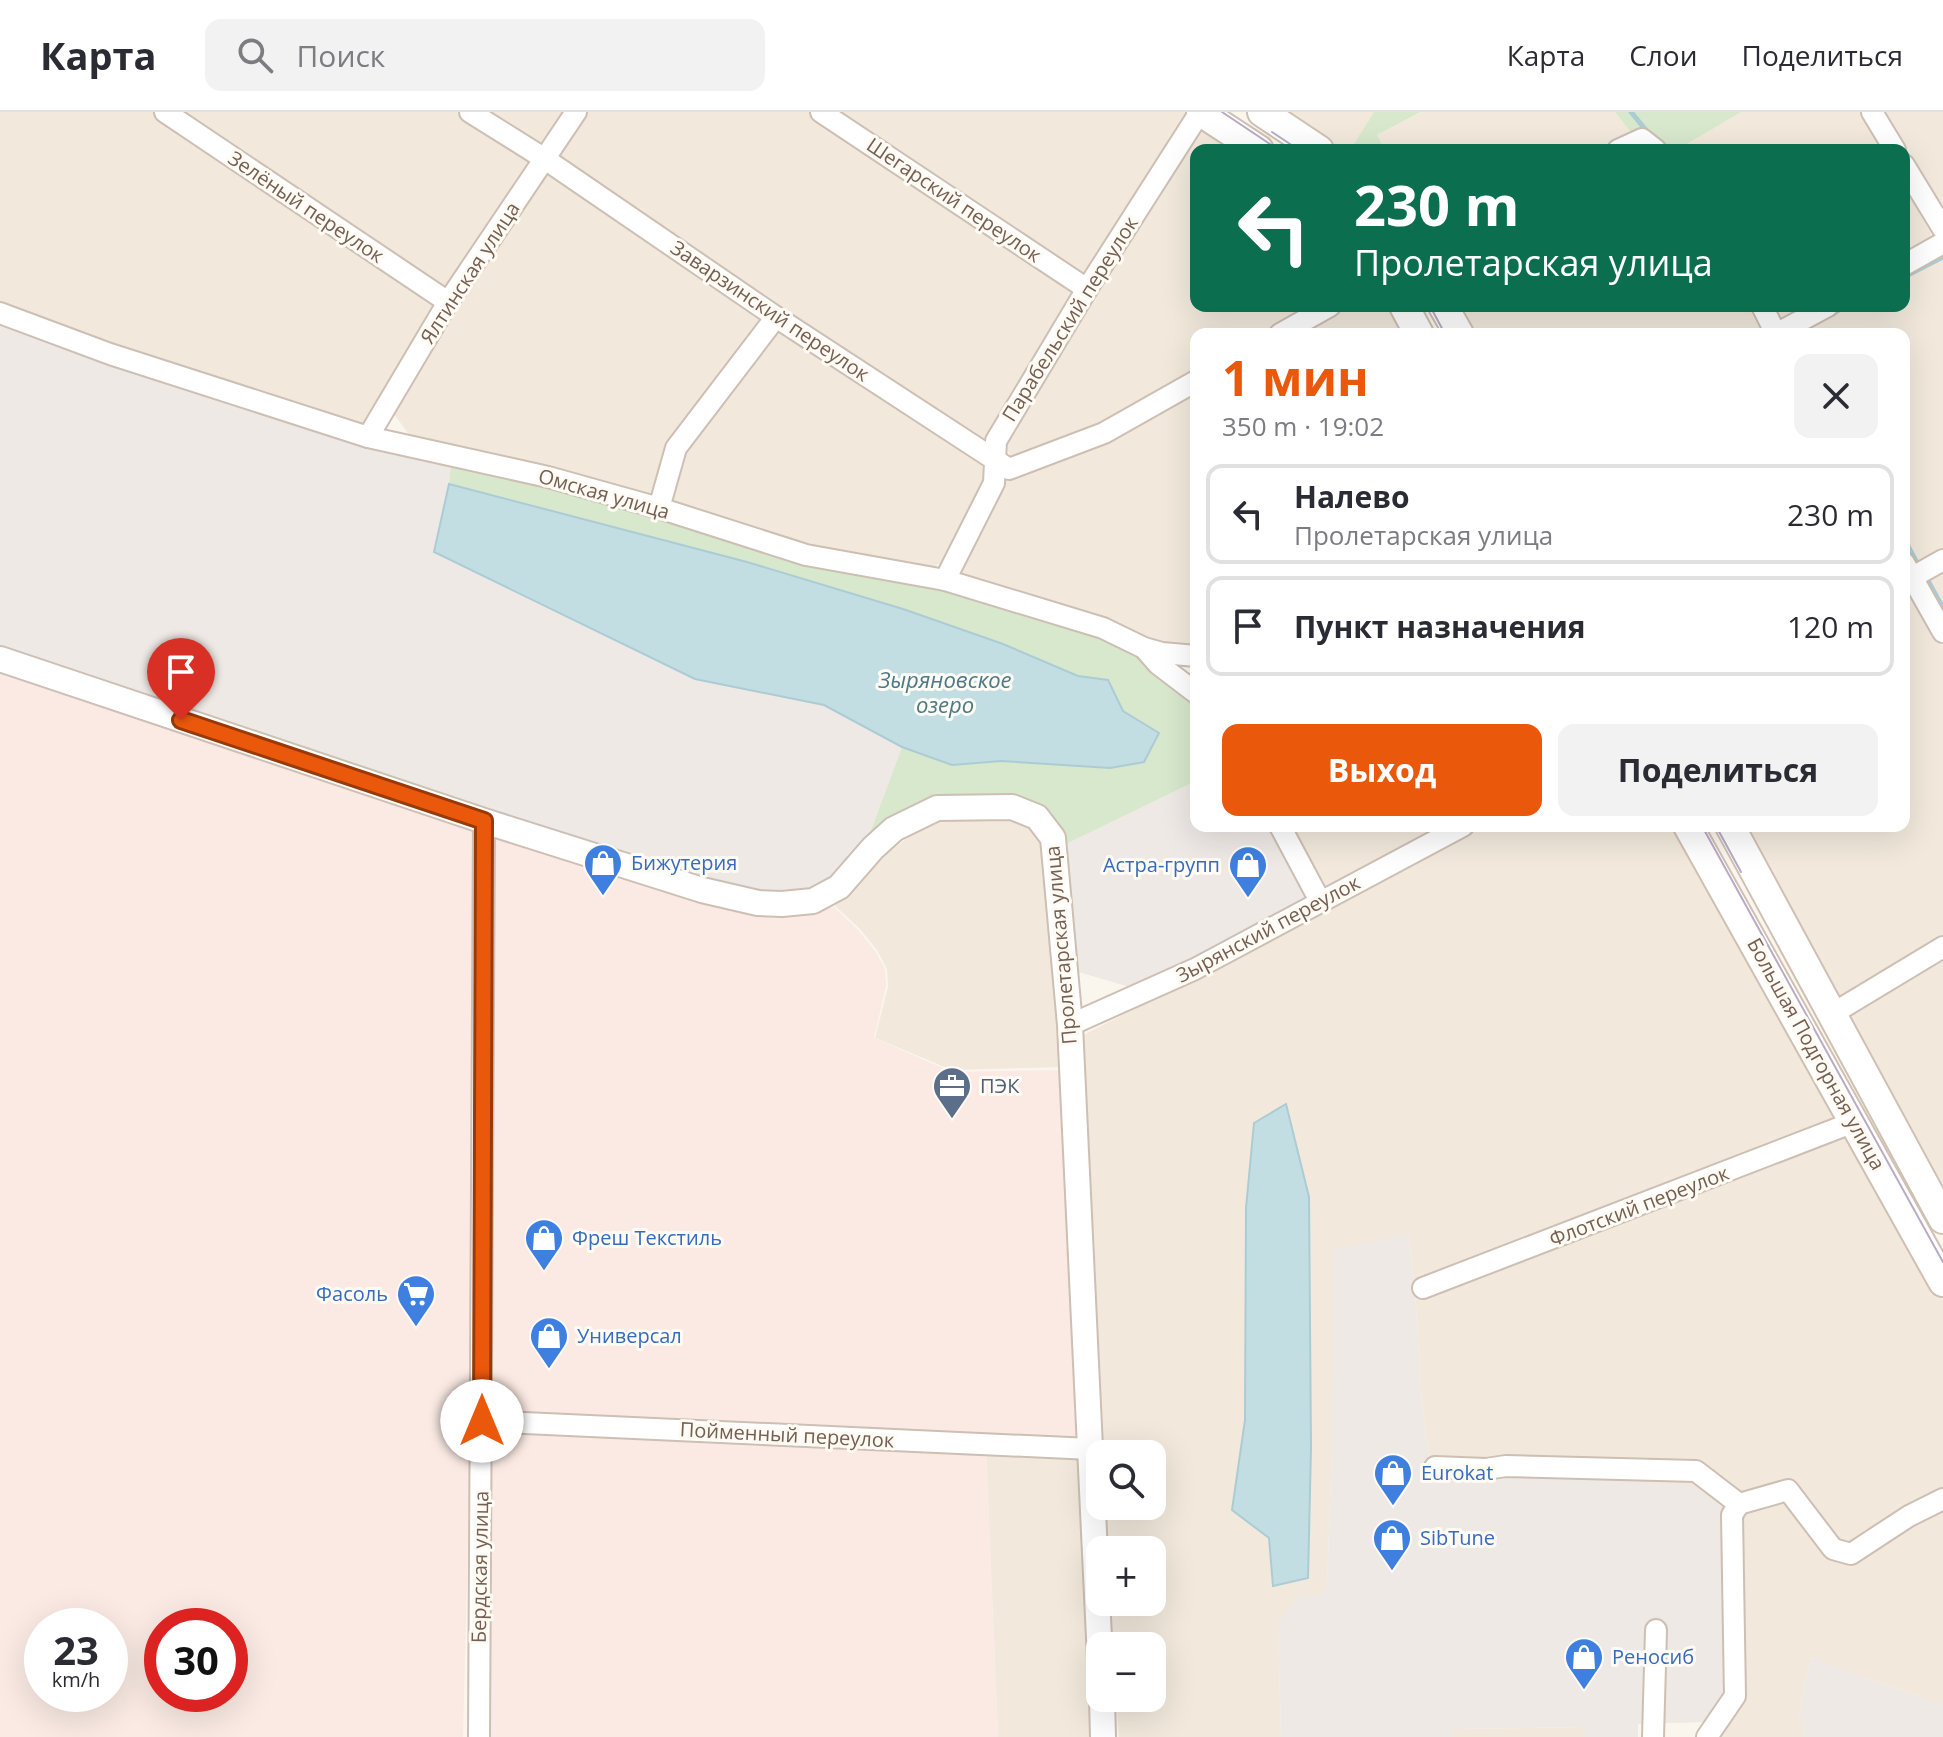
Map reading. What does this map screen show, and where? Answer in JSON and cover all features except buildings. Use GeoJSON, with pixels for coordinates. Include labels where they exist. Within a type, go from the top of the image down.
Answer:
{"type":"FeatureCollection","features":[{"type":"Feature","properties":{"kind":"main road"},"geometry":{"type":"LineString","coordinates":[[1201,112],[1250,144]]}},
{"type":"Feature","properties":{"kind":"main road"},"geometry":{"type":"LineString","coordinates":[[1262,112],[1310,144]]}},
{"type":"Feature","properties":{"kind":"main road","name":"Большая Подгорная улица"},"geometry":{"type":"LineString","coordinates":[[1691,832],[1943,1282]]}},
{"type":"Feature","properties":{"kind":"main road","name":"Большая Подгорная улица"},"geometry":{"type":"LineString","coordinates":[[1733,832],[1943,1219]]}},
{"type":"Feature","properties":{"kind":"street","name":"Зелёный переулок"},"geometry":{"type":"LineString","coordinates":[[165,112],[448,302]]}},
{"type":"Feature","properties":{"kind":"street","name":"Заварзинский переулок"},"geometry":{"type":"LineString","coordinates":[[470,112],[996,461]]}},
{"type":"Feature","properties":{"kind":"street","name":"Ялтинская улица"},"geometry":{"type":"LineString","coordinates":[[368,437],[448,302],[576,112]]}},
{"type":"Feature","properties":{"kind":"street","name":"Шегарский переулок"},"geometry":{"type":"LineString","coordinates":[[821,112],[1087,289]]}},
{"type":"Feature","properties":{"kind":"street","name":"Парабельский переулок"},"geometry":{"type":"LineString","coordinates":[[945,580],[994,483],[996,441],[1087,289],[1201,112]]}},
{"type":"Feature","properties":{"kind":"street"},"geometry":{"type":"LineString","coordinates":[[1872,112],[1891,144]]}},
{"type":"Feature","properties":{"kind":"street"},"geometry":{"type":"LineString","coordinates":[[1910,175],[1943,229]]}},
{"type":"Feature","properties":{"kind":"street"},"geometry":{"type":"LineString","coordinates":[[1910,262],[1943,243]]}},
{"type":"Feature","properties":{"kind":"street"},"geometry":{"type":"LineString","coordinates":[[1291,328],[1319,312]]}},
{"type":"Feature","properties":{"kind":"street"},"geometry":{"type":"LineString","coordinates":[[1787,328],[1817,312]]}},
{"type":"Feature","properties":{"kind":"street","name":"Омская улица"},"geometry":{"type":"LineString","coordinates":[[0,313],[110,354],[368,437],[548,477],[659,508],[806,555],[945,580],[1103,628],[1144,648],[1158,664],[1190,688]]}},
{"type":"Feature","properties":{"kind":"street"},"geometry":{"type":"LineString","coordinates":[[659,508],[676,448],[776,317]]}},
{"type":"Feature","properties":{"kind":"street"},"geometry":{"type":"LineString","coordinates":[[996,461],[1009,469],[1104,433],[1190,384]]}},
{"type":"Feature","properties":{"kind":"street"},"geometry":{"type":"LineString","coordinates":[[1910,573],[1943,560]]}},
{"type":"Feature","properties":{"kind":"street"},"geometry":{"type":"LineString","coordinates":[[1910,579],[1943,632]]}},
{"type":"Feature","properties":{"kind":"street"},"geometry":{"type":"LineString","coordinates":[[1144,648],[1190,655]]}},
{"type":"Feature","properties":{"kind":"street","name":"Пролетарская улица"},"geometry":{"type":"LineString","coordinates":[[0,659],[484,821],[702,890],[758,903],[813,901],[839,887],[894,829],[937,808],[1012,807],[1037,817],[1053,838],[1070,1025],[1091,1440]]}},
{"type":"Feature","properties":{"kind":"street","name":"Бердская улица"},"geometry":{"type":"LineString","coordinates":[[479,1737],[484,821]]}},
{"type":"Feature","properties":{"kind":"street"},"geometry":{"type":"LineString","coordinates":[[1283,832],[1320,901]]}},
{"type":"Feature","properties":{"kind":"street","name":"Зырянский переулок"},"geometry":{"type":"LineString","coordinates":[[1070,1025],[1195,969],[1452,832]]}},
{"type":"Feature","properties":{"kind":"street"},"geometry":{"type":"LineString","coordinates":[[1832,1014],[1943,947]]}},
{"type":"Feature","properties":{"kind":"street","name":"Флотский переулок"},"geometry":{"type":"LineString","coordinates":[[1423,1288],[1854,1122]]}},
{"type":"Feature","properties":{"kind":"street","name":"Пойменный переулок"},"geometry":{"type":"LineString","coordinates":[[482,1421],[1086,1449]]}},
{"type":"Feature","properties":{"kind":"street"},"geometry":{"type":"LineString","coordinates":[[1435,1467],[1696,1471],[1739,1504]]}},
{"type":"Feature","properties":{"kind":"street"},"geometry":{"type":"LineString","coordinates":[[1707,1737],[1735,1696],[1732,1515],[1739,1504],[1788,1490],[1833,1549],[1851,1554],[1909,1516],[1943,1499]]}},
{"type":"Feature","properties":{"kind":"street","name":"Пролетарская улица"},"geometry":{"type":"LineString","coordinates":[[1094,1520],[1099,1632]]}},
{"type":"Feature","properties":{"kind":"street"},"geometry":{"type":"LineString","coordinates":[[1653,1737],[1656,1630]]}},
{"type":"Feature","properties":{"kind":"street"},"geometry":{"type":"LineString","coordinates":[[1102,1712],[1103,1737]]}},
{"type":"Feature","properties":{"kind":"shaded area"},"geometry":{"type":"Polygon","coordinates":[[[0,112],[155,112],[439,302],[365,424],[0,304],[0,112]]]}},
{"type":"Feature","properties":{"kind":"shaded area"},"geometry":{"type":"Polygon","coordinates":[[[175,112],[461,112],[534,160],[446,292],[175,112]]]}},
{"type":"Feature","properties":{"kind":"shaded area"},"geometry":{"type":"Polygon","coordinates":[[[485,112],[569,112],[544,151],[485,112]]]}},
{"type":"Feature","properties":{"kind":"shaded area"},"geometry":{"type":"Polygon","coordinates":[[[583,112],[809,112],[1079,291],[986,447],[552,159],[583,112]]]}},
{"type":"Feature","properties":{"kind":"shaded area"},"geometry":{"type":"Polygon","coordinates":[[[831,112],[1190,112],[1086,279],[831,112]]]}},
{"type":"Feature","properties":{"kind":"shaded area"},"geometry":{"type":"Polygon","coordinates":[[[1282,112],[1374,112],[1354,144],[1330,144],[1282,112]]]}},
{"type":"Feature","properties":{"kind":"shaded area"},"geometry":{"type":"Polygon","coordinates":[[[1422,112],[1615,112],[1630,131],[1607,144],[1382,144],[1377,135],[1422,112]]]}},
{"type":"Feature","properties":{"kind":"shaded area"},"geometry":{"type":"Polygon","coordinates":[[[1741,112],[1862,112],[1881,144],[1687,144],[1741,112]]]}},
{"type":"Feature","properties":{"kind":"shaded area"},"geometry":{"type":"Polygon","coordinates":[[[1880,112],[1943,112],[1943,212],[1910,160],[1910,144],[1900,144],[1880,112]]]}},
{"type":"Feature","properties":{"kind":"shaded area"},"geometry":{"type":"Polygon","coordinates":[[[1201,120],[1237,144],[1190,144],[1190,312],[1302,312],[1274,328],[1190,328],[1190,375],[1100,426],[1012,460],[1004,442],[1201,120]]]}},
{"type":"Feature","properties":{"kind":"shaded area"},"geometry":{"type":"Polygon","coordinates":[[[547,168],[766,319],[669,444],[650,498],[548,469],[410,436],[391,410],[452,305],[547,168]]]}},
{"type":"Feature","properties":{"kind":"shaded area"},"geometry":{"type":"Polygon","coordinates":[[[1910,197],[1935,241],[1910,255],[1910,197]]]}},
{"type":"Feature","properties":{"kind":"shaded area"},"geometry":{"type":"Polygon","coordinates":[[[1938,253],[1943,262],[1943,551],[1915,567],[1910,558],[1910,328],[1798,328],[1829,312],[1910,312],[1910,269],[1938,253]]]}},
{"type":"Feature","properties":{"kind":"shaded area"},"geometry":{"type":"Polygon","coordinates":[[[1334,312],[1397,312],[1406,328],[1306,328],[1334,312]]]}},
{"type":"Feature","properties":{"kind":"shaded area"},"geometry":{"type":"Polygon","coordinates":[[[1457,312],[1758,312],[1764,328],[1466,328],[1457,312]]]}},
{"type":"Feature","properties":{"kind":"shaded area"},"geometry":{"type":"Polygon","coordinates":[[[1773,312],[1806,312],[1781,326],[1773,312]]]}},
{"type":"Feature","properties":{"kind":"shaded area"},"geometry":{"type":"Polygon","coordinates":[[[0,323],[109,363],[361,446],[451,464],[434,552],[695,679],[824,705],[902,747],[867,841],[832,878],[809,889],[782,895],[759,893],[704,880],[0,652],[0,323]]]}},
{"type":"Feature","properties":{"kind":"shaded area"},"geometry":{"type":"Polygon","coordinates":[[[777,326],[981,458],[985,485],[948,560],[928,569],[809,547],[668,500],[684,448],[777,326]]]}},
{"type":"Feature","properties":{"kind":"shaded area"},"geometry":{"type":"Polygon","coordinates":[[[1190,393],[1190,650],[1164,646],[965,581],[960,563],[1003,481],[1107,440],[1190,393]]]}},
{"type":"Feature","properties":{"kind":"shaded area"},"geometry":{"type":"Polygon","coordinates":[[[1943,567],[1943,614],[1923,578],[1943,567]]]}},
{"type":"Feature","properties":{"kind":"shaded area"},"geometry":{"type":"Polygon","coordinates":[[[1910,590],[1943,647],[1943,941],[1836,1005],[1742,832],[1910,832],[1910,590]]]}},
{"type":"Feature","properties":{"kind":"shaded area"},"geometry":{"type":"Polygon","coordinates":[[[0,670],[474,830],[471,1420],[463,1737],[0,1737],[0,670]]]}},
{"type":"Feature","properties":{"kind":"shaded area"},"geometry":{"type":"Polygon","coordinates":[[[1190,784],[1190,832],[1274,832],[1307,897],[1192,961],[1133,988],[1075,971],[1064,845],[1190,784]]]}},
{"type":"Feature","properties":{"kind":"shaded area"},"geometry":{"type":"Polygon","coordinates":[[[949,818],[1009,818],[1036,829],[1046,841],[1064,1067],[952,1070],[875,1038],[888,987],[887,969],[877,950],[859,928],[835,906],[889,852],[915,832],[949,818]]]}},
{"type":"Feature","properties":{"kind":"shaded area"},"geometry":{"type":"Polygon","coordinates":[[[1290,832],[1433,832],[1322,890],[1290,832]]]}},
{"type":"Feature","properties":{"kind":"shaded area"},"geometry":{"type":"Polygon","coordinates":[[[1471,832],[1680,832],[1943,1301],[1943,1705],[1812,1658],[1799,1723],[1806,1725],[1803,1737],[1714,1737],[1723,1697],[1727,1613],[1505,1477],[1431,1477],[1408,1234],[1332,1451],[1327,1585],[1321,1595],[1278,1624],[1281,1737],[1119,1737],[1117,1712],[1166,1712],[1166,1632],[1112,1632],[1111,1616],[1166,1616],[1166,1536],[1106,1536],[1105,1520],[1166,1520],[1166,1440],[1100,1440],[1077,1038],[1471,832]]]}},
{"type":"Feature","properties":{"kind":"shaded area"},"geometry":{"type":"Polygon","coordinates":[[[494,835],[781,914],[817,912],[834,907],[858,930],[885,969],[886,986],[874,1038],[952,1072],[1065,1070],[1084,1455],[986,1452],[998,1737],[489,1737],[494,835]]]}},
{"type":"Feature","properties":{"kind":"shaded area"},"geometry":{"type":"Polygon","coordinates":[[[1943,953],[1943,1203],[1841,1014],[1943,953]]]}},
{"type":"Feature","properties":{"kind":"shaded area"},"geometry":{"type":"Polygon","coordinates":[[[1408,1234],[1431,1477],[1687,1484],[1724,1506],[1727,1613],[1723,1697],[1709,1722],[1638,1724],[1638,1737],[1585,1737],[1584,1727],[1454,1729],[1453,1737],[1281,1737],[1278,1624],[1298,1596],[1321,1595],[1327,1585],[1334,1249],[1408,1234]]]}},
{"type":"Feature","properties":{"kind":"shaded area"},"geometry":{"type":"Polygon","coordinates":[[[986,1451],[1084,1455],[1088,1536],[1086,1616],[1091,1616],[1092,1632],[1086,1632],[1086,1712],[1096,1712],[1097,1737],[998,1737],[986,1451]]]}},
{"type":"Feature","properties":{"kind":"shaded area"},"geometry":{"type":"Polygon","coordinates":[[[1812,1658],[1943,1705],[1943,1737],[1803,1737],[1806,1725],[1799,1723],[1812,1658]]]}},
{"type":"Feature","properties":{"kind":"shaded area"},"geometry":{"type":"Polygon","coordinates":[[[1585,1727],[1585,1737],[1453,1737],[1453,1729],[1585,1727]]]}},
{"type":"Feature","properties":{"kind":"green space"},"geometry":{"type":"Polygon","coordinates":[[[1374,112],[1421,112],[1377,135],[1382,144],[1354,144],[1374,112]]]}},
{"type":"Feature","properties":{"kind":"green space"},"geometry":{"type":"Polygon","coordinates":[[[1615,112],[1741,112],[1687,144],[1652,144],[1630,131],[1615,112]]]}},
{"type":"Feature","properties":{"kind":"green space"},"geometry":{"type":"Polygon","coordinates":[[[451,464],[943,585],[1105,634],[1190,694],[1190,784],[1064,845],[1044,809],[935,800],[867,841],[902,747],[952,765],[1001,761],[1110,768],[1159,733],[1123,711],[1108,680],[1078,676],[1003,644],[903,609],[747,562],[449,484],[451,464]]]}},
{"type":"Feature","properties":{"kind":"water","name":"Зыряновское озеро"},"geometry":{"type":"Polygon","coordinates":[[[449,484],[747,562],[903,609],[1003,644],[1078,676],[1108,680],[1123,711],[1159,733],[1144,762],[1110,768],[1001,761],[952,765],[902,747],[824,705],[695,679],[434,552],[449,484]]]}},
{"type":"Feature","properties":{"kind":"water"},"geometry":{"type":"Polygon","coordinates":[[[1286,1104],[1309,1197],[1311,1448],[1308,1578],[1273,1586],[1269,1538],[1232,1510],[1245,1420],[1246,1208],[1254,1123],[1286,1104]]]}},
{"type":"Feature","properties":{"kind":"waterway"},"geometry":{"type":"LineString","coordinates":[[1631,112],[1650,135]]}},
{"type":"Feature","properties":{"kind":"waterway"},"geometry":{"type":"LineString","coordinates":[[1910,274],[1943,257]]}},
{"type":"Feature","properties":{"kind":"waterway"},"geometry":{"type":"LineString","coordinates":[[1910,550],[1916,561]]}},
{"type":"Feature","properties":{"kind":"waterway"},"geometry":{"type":"LineString","coordinates":[[1932,576],[1927,579],[1943,608]]}},
{"type":"Feature","properties":{"kind":"tram line"},"geometry":{"type":"LineString","coordinates":[[1222,112],[1270,144]]}},
{"type":"Feature","properties":{"kind":"tram line"},"geometry":{"type":"LineString","coordinates":[[1272,132],[1290,144]]}},
{"type":"Feature","properties":{"kind":"tram line"},"geometry":{"type":"LineString","coordinates":[[1433,312],[1442,328]]}},
{"type":"Feature","properties":{"kind":"tram line"},"geometry":{"type":"LineString","coordinates":[[1705,832],[1943,1262]]}},
{"type":"Feature","properties":{"kind":"tram line"},"geometry":{"type":"LineString","coordinates":[[1719,832],[1741,872]]}},
{"type":"Feature","properties":{"kind":"place","name":"Бижутерия"},"geometry":{"type":"Point","coordinates":[603,897]}},
{"type":"Feature","properties":{"kind":"place","name":"Астра-групп"},"geometry":{"type":"Point","coordinates":[1248,899]}},
{"type":"Feature","properties":{"kind":"place","name":"ПЭК"},"geometry":{"type":"Point","coordinates":[952,1120]}},
{"type":"Feature","properties":{"kind":"place","name":"Фреш Текстиль"},"geometry":{"type":"Point","coordinates":[544,1272]}},
{"type":"Feature","properties":{"kind":"place","name":"Фасоль"},"geometry":{"type":"Point","coordinates":[416,1328]}},
{"type":"Feature","properties":{"kind":"place","name":"Универсал"},"geometry":{"type":"Point","coordinates":[549,1370]}},
{"type":"Feature","properties":{"kind":"place","name":"Eurokat"},"geometry":{"type":"Point","coordinates":[1393,1507]}},
{"type":"Feature","properties":{"kind":"place","name":"SibTune"},"geometry":{"type":"Point","coordinates":[1392,1572]}},
{"type":"Feature","properties":{"kind":"place","name":"Реносиб"},"geometry":{"type":"Point","coordinates":[1584,1691]}},
{"type":"Feature","properties":{"kind":"route"},"geometry":{"type":"LineString","coordinates":[[181,720],[484,821],[482,1421]]}}]}
